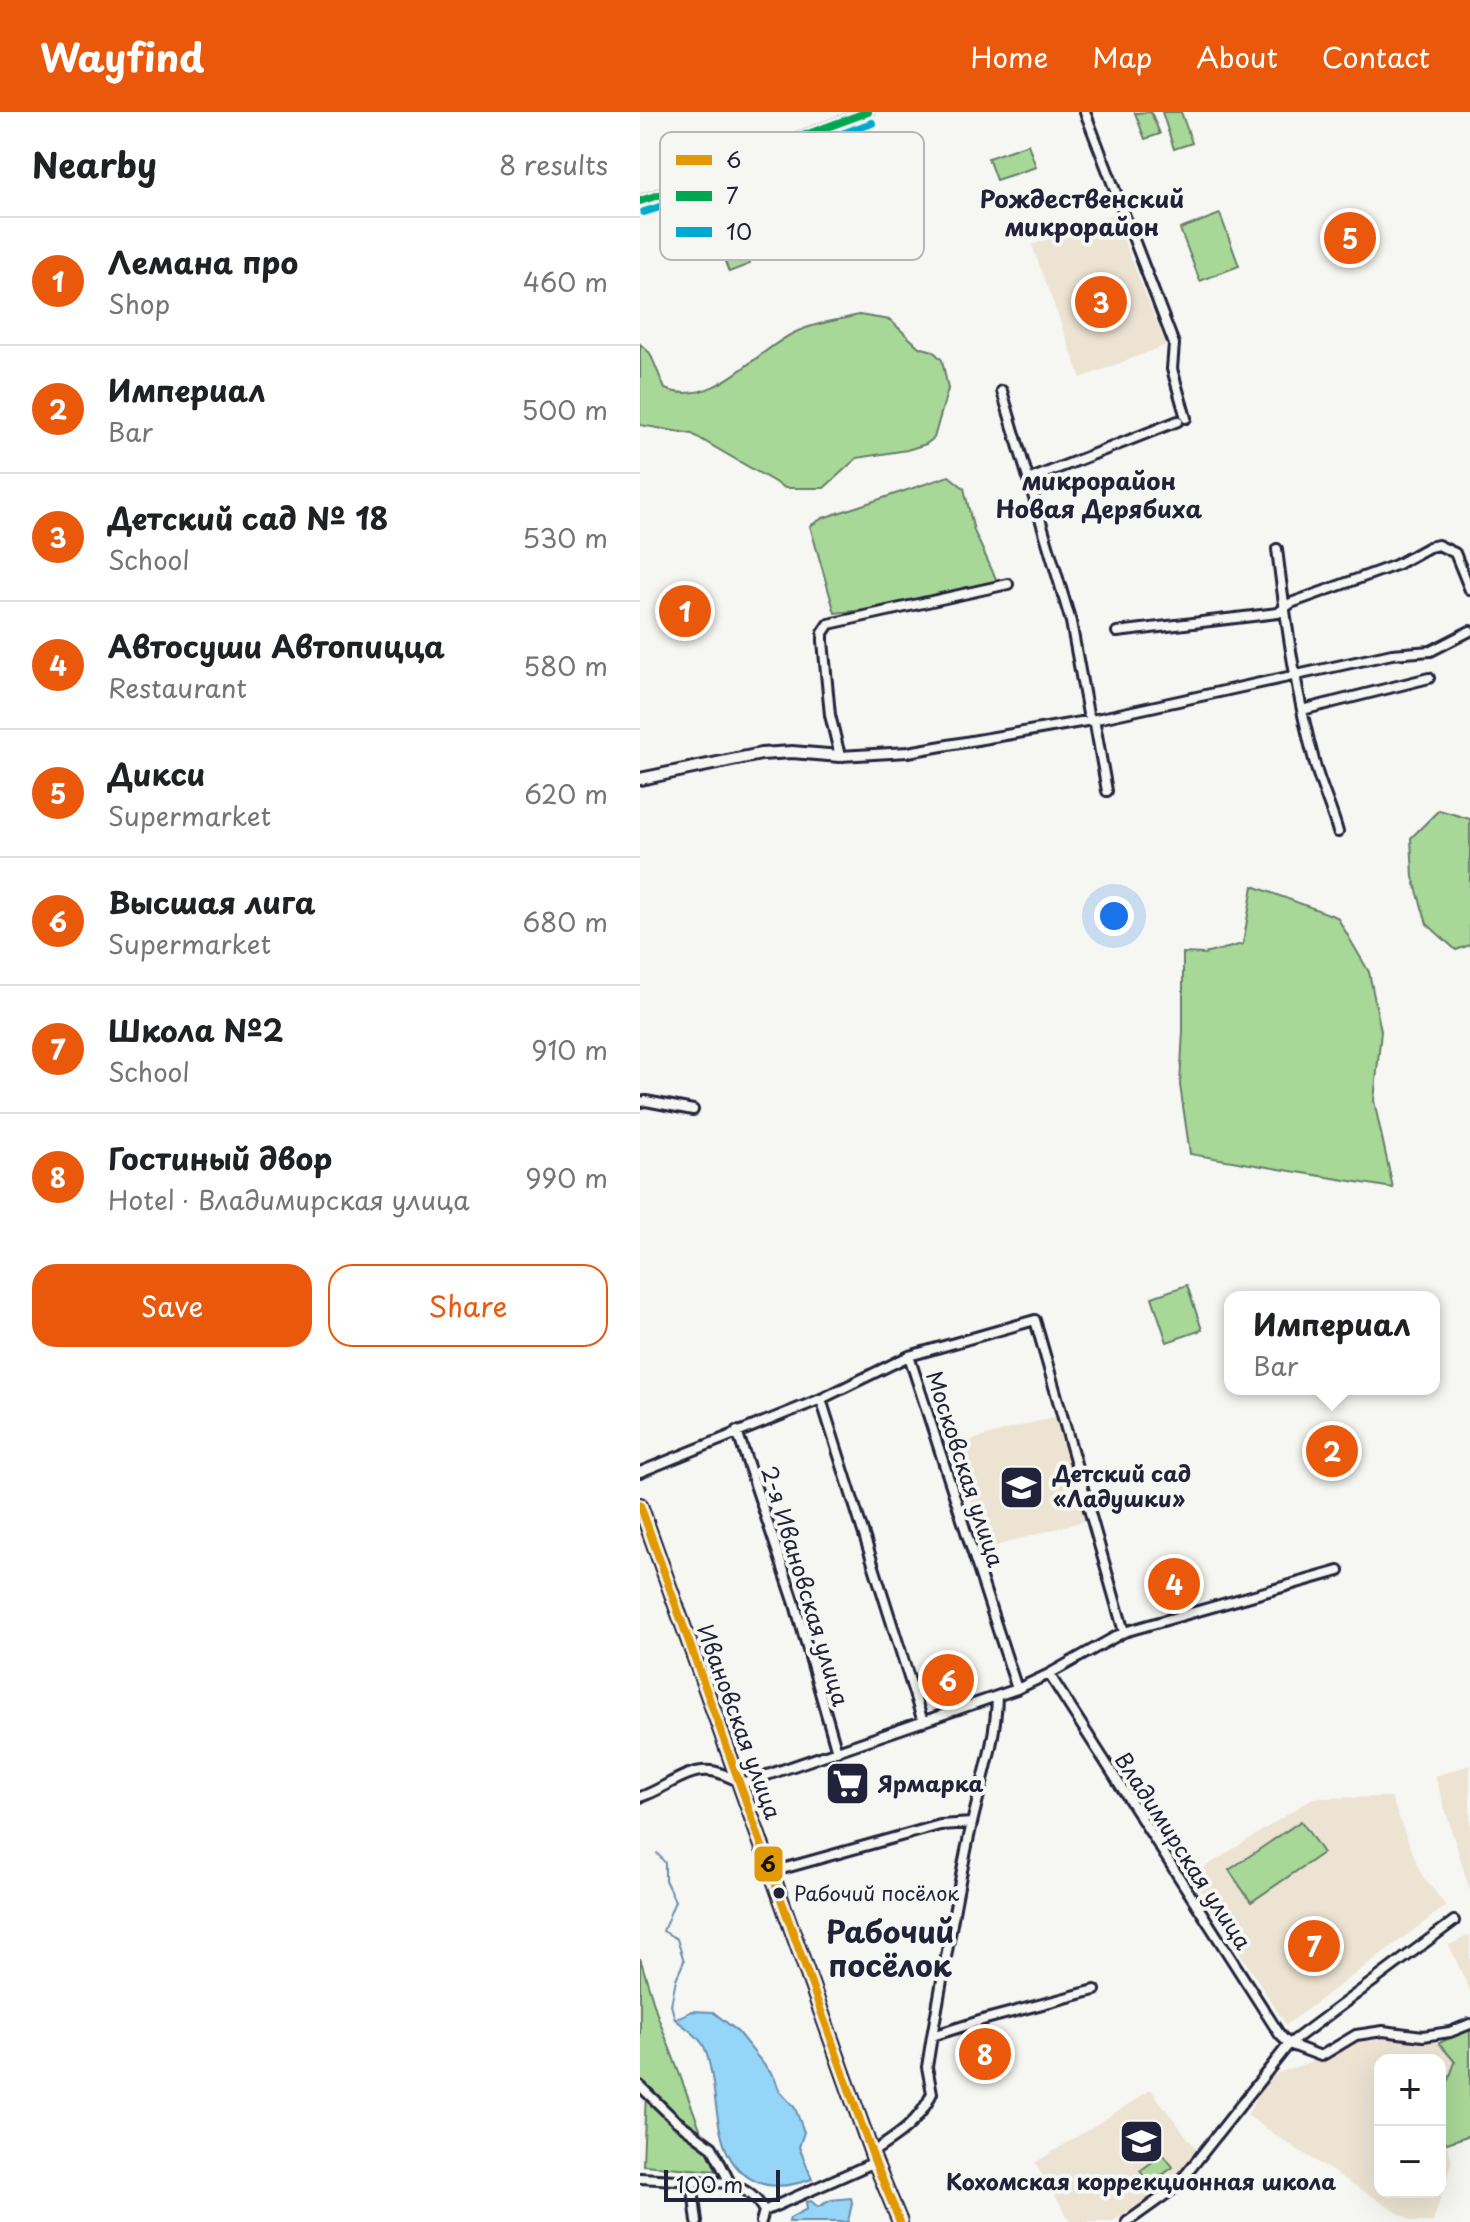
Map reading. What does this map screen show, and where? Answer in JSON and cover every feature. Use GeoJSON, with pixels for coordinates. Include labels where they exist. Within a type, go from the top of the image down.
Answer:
{"type":"FeatureCollection","features":[{"type":"Feature","properties":{"kind":"main road","name":"Ивановская улица"},"geometry":{"type":"LineString","coordinates":[[640,1505],[873,2157],[900,2222]]}},
{"type":"Feature","properties":{"kind":"street"},"geometry":{"type":"LineString","coordinates":[[814,132],[868,112]]}},
{"type":"Feature","properties":{"kind":"street"},"geometry":{"type":"LineString","coordinates":[[1028,480],[1182,420],[1172,369],[1174,344],[1085,112]]}},
{"type":"Feature","properties":{"kind":"street"},"geometry":{"type":"LineString","coordinates":[[640,201],[660,195]]}},
{"type":"Feature","properties":{"kind":"street"},"geometry":{"type":"LineString","coordinates":[[1002,391],[1071,622],[1088,714],[1095,724],[1107,791]]}},
{"type":"Feature","properties":{"kind":"street"},"geometry":{"type":"LineString","coordinates":[[1117,632],[1278,613],[1291,603],[1396,565],[1438,545],[1455,553],[1470,590]]}},
{"type":"Feature","properties":{"kind":"street"},"geometry":{"type":"LineString","coordinates":[[1277,549],[1294,676],[1317,771],[1338,832]]}},
{"type":"Feature","properties":{"kind":"street"},"geometry":{"type":"LineString","coordinates":[[840,756],[830,715],[823,641],[823,633],[829,624],[1008,584]]}},
{"type":"Feature","properties":{"kind":"street"},"geometry":{"type":"LineString","coordinates":[[640,779],[761,754],[792,752],[840,756],[908,752],[1092,720],[1392,654],[1431,651],[1470,631]]}},
{"type":"Feature","properties":{"kind":"street"},"geometry":{"type":"LineString","coordinates":[[1302,710],[1429,678]]}},
{"type":"Feature","properties":{"kind":"street"},"geometry":{"type":"LineString","coordinates":[[640,1102],[693,1110]]}},
{"type":"Feature","properties":{"kind":"street"},"geometry":{"type":"LineString","coordinates":[[909,1356],[1035,1320],[1124,1632]]}},
{"type":"Feature","properties":{"kind":"street","name":"Московская улица"},"geometry":{"type":"LineString","coordinates":[[640,1472],[821,1399],[909,1356],[1017,1689]]}},
{"type":"Feature","properties":{"kind":"street"},"geometry":{"type":"LineString","coordinates":[[821,1399],[923,1722]]}},
{"type":"Feature","properties":{"kind":"street","name":"2-я Ивановская улица"},"geometry":{"type":"LineString","coordinates":[[737,1431],[794,1601],[837,1752]]}},
{"type":"Feature","properties":{"kind":"street"},"geometry":{"type":"LineString","coordinates":[[640,1797],[701,1771],[747,1782],[1017,1689],[1124,1632],[1339,1571]]}},
{"type":"Feature","properties":{"kind":"street","name":"Владимирская улица"},"geometry":{"type":"LineString","coordinates":[[1049,1674],[1280,2035],[1289,2044]]}},
{"type":"Feature","properties":{"kind":"street"},"geometry":{"type":"LineString","coordinates":[[764,2211],[828,2182],[873,2157],[901,2135],[929,2100],[932,2093],[927,2067],[932,2036],[972,1823],[992,1747],[997,1696]]}},
{"type":"Feature","properties":{"kind":"street"},"geometry":{"type":"LineString","coordinates":[[771,1872],[940,1825],[972,1823]]}},
{"type":"Feature","properties":{"kind":"street"},"geometry":{"type":"LineString","coordinates":[[1127,2222],[1176,2187],[1289,2044],[1454,1921]]}},
{"type":"Feature","properties":{"kind":"street"},"geometry":{"type":"LineString","coordinates":[[932,2036],[1095,1990]]}},
{"type":"Feature","properties":{"kind":"street"},"geometry":{"type":"LineString","coordinates":[[1289,2044],[1321,2056],[1356,2035],[1383,2031],[1423,2036],[1450,2032],[1470,2024]]}},
{"type":"Feature","properties":{"kind":"street"},"geometry":{"type":"LineString","coordinates":[[640,2086],[675,2120],[712,2147],[730,2183]]}},
{"type":"Feature","properties":{"kind":"street"},"geometry":{"type":"LineString","coordinates":[[640,2178],[730,2183],[758,2200],[764,2211],[761,2222]]}},
{"type":"Feature","properties":{"kind":"street"},"geometry":{"type":"LineString","coordinates":[[692,2181],[697,2222]]}},
{"type":"Feature","properties":{"kind":"shaded area"},"geometry":{"type":"Polygon","coordinates":[[[1113,214],[1166,345],[1081,378],[1032,245],[1113,214]]]}},
{"type":"Feature","properties":{"kind":"shaded area","name":"Детский сад «Ладушки»"},"geometry":{"type":"Polygon","coordinates":[[[1056,1416],[1086,1520],[985,1549],[955,1445],[1056,1416]]]}},
{"type":"Feature","properties":{"kind":"shaded area"},"geometry":{"type":"Polygon","coordinates":[[[1470,1765],[1470,1891],[1435,1776],[1470,1765]]]}},
{"type":"Feature","properties":{"kind":"shaded area"},"geometry":{"type":"Polygon","coordinates":[[[1391,1797],[1421,1874],[1446,1906],[1286,2025],[1191,1876],[1313,1798],[1391,1797]]]}},
{"type":"Feature","properties":{"kind":"shaded area"},"geometry":{"type":"Polygon","coordinates":[[[1470,1935],[1470,1991],[1449,1945],[1470,1935]]]}},
{"type":"Feature","properties":{"kind":"shaded area"},"geometry":{"type":"Polygon","coordinates":[[[1394,2035],[1439,2043],[1455,2062],[1446,2087],[1446,2054],[1374,2054],[1374,2198],[1247,2115],[1269,2076],[1331,2055],[1364,2038],[1394,2035]]]}},
{"type":"Feature","properties":{"kind":"shaded area"},"geometry":{"type":"Polygon","coordinates":[[[1151,2090],[1198,2151],[1174,2181],[1112,2222],[1071,2222],[1035,2163],[1151,2090]]]}},
{"type":"Feature","properties":{"kind":"shaded area"},"geometry":{"type":"Polygon","coordinates":[[[1446,2142],[1452,2161],[1446,2180],[1446,2142]]]}},
{"type":"Feature","properties":{"kind":"shaded area"},"geometry":{"type":"Polygon","coordinates":[[[1375,2198],[1440,2198],[1433,2222],[1413,2222],[1375,2198]]]}},
{"type":"Feature","properties":{"kind":"green space"},"geometry":{"type":"Polygon","coordinates":[[[1151,112],[1160,134],[1145,139],[1135,113],[1151,112]]]}},
{"type":"Feature","properties":{"kind":"green space"},"geometry":{"type":"Polygon","coordinates":[[[1162,112],[1181,112],[1192,143],[1174,149],[1162,112]]]}},
{"type":"Feature","properties":{"kind":"green space"},"geometry":{"type":"Polygon","coordinates":[[[1028,144],[1036,167],[996,180],[988,158],[1028,144]]]}},
{"type":"Feature","properties":{"kind":"green space"},"geometry":{"type":"Polygon","coordinates":[[[1220,214],[1239,266],[1200,281],[1180,229],[1220,214]]]}},
{"type":"Feature","properties":{"kind":"green space"},"geometry":{"type":"Polygon","coordinates":[[[724,260],[749,260],[750,264],[729,272],[724,260]]]}},
{"type":"Feature","properties":{"kind":"green space"},"geometry":{"type":"Polygon","coordinates":[[[859,315],[890,320],[919,347],[933,351],[942,360],[948,389],[934,438],[926,444],[857,458],[824,488],[785,488],[692,434],[640,425],[640,344],[650,353],[665,389],[684,393],[702,391],[735,374],[798,331],[859,315]]]}},
{"type":"Feature","properties":{"kind":"green space"},"geometry":{"type":"Polygon","coordinates":[[[949,476],[964,488],[974,531],[997,581],[865,610],[835,613],[810,526],[823,518],[949,476]]]}},
{"type":"Feature","properties":{"kind":"green space"},"geometry":{"type":"Polygon","coordinates":[[[1439,810],[1470,819],[1470,945],[1456,950],[1427,924],[1413,877],[1411,838],[1439,810]]]}},
{"type":"Feature","properties":{"kind":"green space"},"geometry":{"type":"Polygon","coordinates":[[[1253,886],[1337,917],[1369,972],[1381,1031],[1374,1101],[1393,1188],[1190,1154],[1180,1085],[1183,953],[1204,954],[1243,944],[1253,886]]]}},
{"type":"Feature","properties":{"kind":"green space"},"geometry":{"type":"Polygon","coordinates":[[[1187,1285],[1202,1330],[1167,1342],[1152,1297],[1187,1285]]]}},
{"type":"Feature","properties":{"kind":"green space"},"geometry":{"type":"Polygon","coordinates":[[[1301,1821],[1323,1853],[1251,1902],[1229,1870],[1301,1821]]]}},
{"type":"Feature","properties":{"kind":"green space"},"geometry":{"type":"Polygon","coordinates":[[[640,1958],[658,2017],[716,2171],[643,2165],[646,2092],[640,2085],[640,1958]]]}},
{"type":"Feature","properties":{"kind":"green space"},"geometry":{"type":"Polygon","coordinates":[[[1470,2029],[1470,2135],[1447,2143],[1446,2087],[1455,2062],[1439,2043],[1470,2029]]]}},
{"type":"Feature","properties":{"kind":"green space"},"geometry":{"type":"Polygon","coordinates":[[[1163,2154],[1173,2167],[1150,2184],[1140,2171],[1163,2154]]]}},
{"type":"Feature","properties":{"kind":"water"},"geometry":{"type":"Polygon","coordinates":[[[692,2011],[713,2012],[736,2030],[774,2077],[780,2092],[795,2108],[804,2132],[799,2147],[812,2179],[784,2185],[764,2184],[741,2172],[730,2158],[723,2142],[705,2049],[696,2036],[675,2019],[692,2011]]]}},
{"type":"Feature","properties":{"kind":"water"},"geometry":{"type":"Polygon","coordinates":[[[851,2198],[848,2222],[789,2222],[790,2218],[807,2209],[806,2202],[811,2201],[818,2207],[831,2200],[851,2198]]]}},
{"type":"Feature","properties":{"kind":"waterway"},"geometry":{"type":"LineString","coordinates":[[657,1853],[665,1863],[665,1880],[675,1901],[663,1931],[677,1939],[684,1961],[676,1979],[671,2005],[675,2019]]}},
{"type":"Feature","properties":{"kind":"transit line","name":"7"},"geometry":{"type":"LineString","coordinates":[[814,132],[868,112]]}},
{"type":"Feature","properties":{"kind":"transit line","name":"10"},"geometry":{"type":"LineString","coordinates":[[848,132],[872,123]]}},
{"type":"Feature","properties":{"kind":"transit line","name":"7"},"geometry":{"type":"LineString","coordinates":[[640,201],[660,195]]}},
{"type":"Feature","properties":{"kind":"transit line","name":"10"},"geometry":{"type":"LineString","coordinates":[[644,212],[660,207]]}},
{"type":"Feature","properties":{"kind":"transit line","name":"6"},"geometry":{"type":"LineString","coordinates":[[640,1505],[875,2162],[900,2222]]}},
{"type":"Feature","properties":{"kind":"place","name":"Дикси"},"geometry":{"type":"Point","coordinates":[1350,238]}},
{"type":"Feature","properties":{"kind":"place","name":"Детский сад № 18"},"geometry":{"type":"Point","coordinates":[1101,302]}},
{"type":"Feature","properties":{"kind":"place","name":"Лемана про"},"geometry":{"type":"Point","coordinates":[685,611]}},
{"type":"Feature","properties":{"kind":"place","name":"Империал"},"geometry":{"type":"Point","coordinates":[1332,1451]}},
{"type":"Feature","properties":{"kind":"place","name":"Детский сад «Ладушки»"},"geometry":{"type":"Point","coordinates":[1022,1487]}},
{"type":"Feature","properties":{"kind":"place","name":"Автосуши Автопицца"},"geometry":{"type":"Point","coordinates":[1174,1584]}},
{"type":"Feature","properties":{"kind":"place","name":"Высшая лига"},"geometry":{"type":"Point","coordinates":[948,1680]}},
{"type":"Feature","properties":{"kind":"place","name":"Ярмарка"},"geometry":{"type":"Point","coordinates":[847,1784]}},
{"type":"Feature","properties":{"kind":"place","name":"Рабочий посёлок"},"geometry":{"type":"Point","coordinates":[779,1893]}},
{"type":"Feature","properties":{"kind":"place","name":"Школа №2"},"geometry":{"type":"Point","coordinates":[1314,1946]}},
{"type":"Feature","properties":{"kind":"place","name":"Гостиный двор"},"geometry":{"type":"Point","coordinates":[985,2054]}},
{"type":"Feature","properties":{"kind":"place","name":"Кохомская коррекционная школа"},"geometry":{"type":"Point","coordinates":[1141,2141]}},
{"type":"Feature","properties":{"kind":"district","name":"Рождественский микрорайон"},"geometry":{"type":"Point","coordinates":[1082,214]}},
{"type":"Feature","properties":{"kind":"district","name":"микрорайон Новая Дерябиха"},"geometry":{"type":"Point","coordinates":[1099,496]}},
{"type":"Feature","properties":{"kind":"district","name":"Рабочий посёлок"},"geometry":{"type":"Point","coordinates":[890,1950]}}]}
